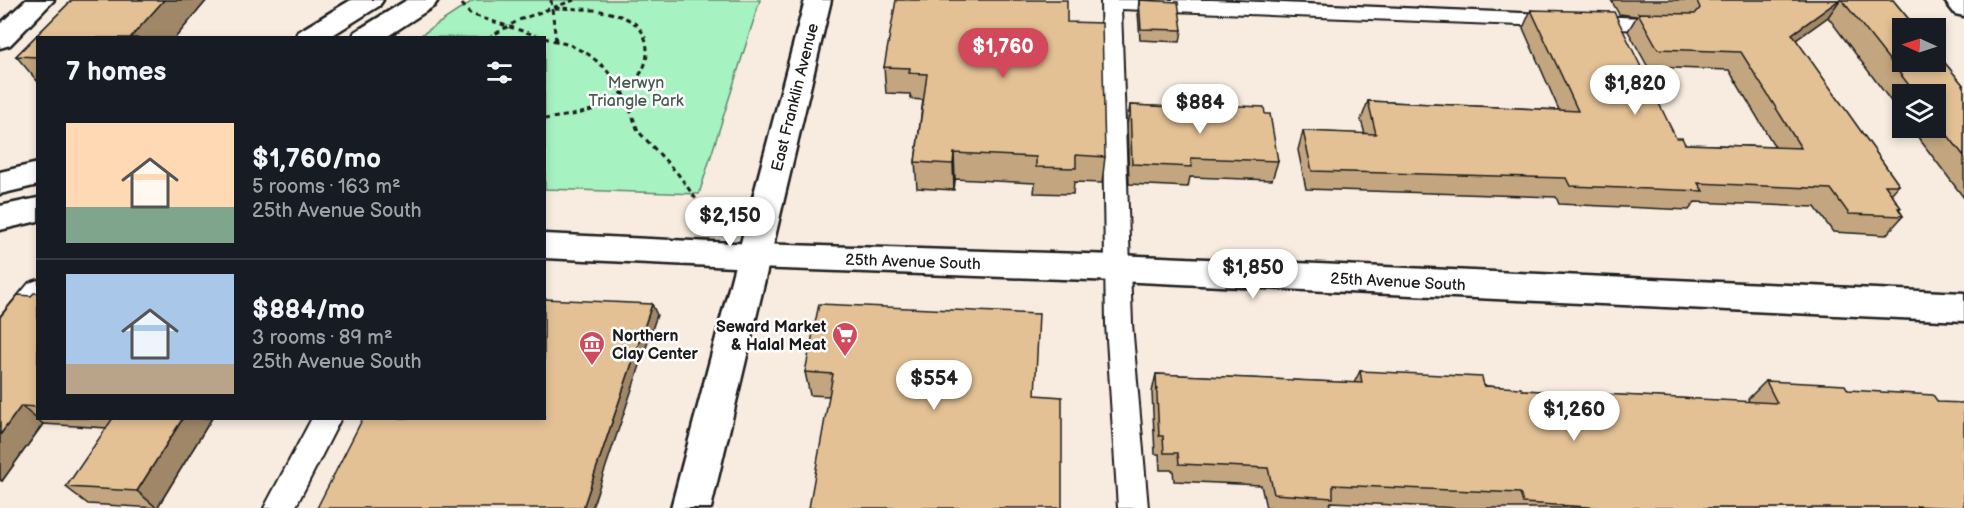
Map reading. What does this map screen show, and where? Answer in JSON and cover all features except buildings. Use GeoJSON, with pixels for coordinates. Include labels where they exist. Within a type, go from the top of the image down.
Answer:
{"type":"FeatureCollection","features":[{"type":"Feature","properties":{"kind":"street"},"geometry":{"type":"LineString","coordinates":[[0,39],[41,0]]}},
{"type":"Feature","properties":{"kind":"street"},"geometry":{"type":"LineString","coordinates":[[311,36],[370,0]]}},
{"type":"Feature","properties":{"kind":"street"},"geometry":{"type":"LineString","coordinates":[[368,36],[424,0]]}},
{"type":"Feature","properties":{"kind":"street","name":"East Franklin Avenue"},"geometry":{"type":"LineString","coordinates":[[691,508],[818,0]]}},
{"type":"Feature","properties":{"kind":"street"},"geometry":{"type":"LineString","coordinates":[[1957,0],[1964,8]]}},
{"type":"Feature","properties":{"kind":"street"},"geometry":{"type":"LineString","coordinates":[[0,183],[36,174]]}},
{"type":"Feature","properties":{"kind":"street"},"geometry":{"type":"LineString","coordinates":[[0,218],[36,209]]}},
{"type":"Feature","properties":{"kind":"street","name":"25th Avenue South"},"geometry":{"type":"LineString","coordinates":[[546,246],[755,256],[1117,268],[1964,307]]}},
{"type":"Feature","properties":{"kind":"lane"},"geometry":{"type":"LineString","coordinates":[[1133,508],[1117,268],[1111,1],[1677,25]]}},
{"type":"Feature","properties":{"kind":"lane"},"geometry":{"type":"LineString","coordinates":[[0,337],[36,292]]}},
{"type":"Feature","properties":{"kind":"lane"},"geometry":{"type":"LineString","coordinates":[[279,508],[326,420]]}},
{"type":"Feature","properties":{"kind":"path"},"geometry":{"type":"LineString","coordinates":[[551,0],[554,8],[556,41]]}},
{"type":"Feature","properties":{"kind":"path"},"geometry":{"type":"LineString","coordinates":[[491,36],[504,26],[528,15],[574,0]]}},
{"type":"Feature","properties":{"kind":"path"},"geometry":{"type":"LineString","coordinates":[[462,4],[470,14],[537,36]]}},
{"type":"Feature","properties":{"kind":"path"},"geometry":{"type":"LineString","coordinates":[[546,118],[579,113],[624,91],[640,75],[649,57],[649,40],[641,26],[626,14],[605,8],[580,5],[554,8]]}},
{"type":"Feature","properties":{"kind":"path"},"geometry":{"type":"LineString","coordinates":[[546,38],[588,54],[604,67],[624,91],[638,131],[678,174],[701,206]]}},
{"type":"Feature","properties":{"kind":"green space","name":"Merwyn Triangle Park"},"geometry":{"type":"Polygon","coordinates":[[[474,0],[760,0],[699,194],[546,189],[546,36],[420,36],[474,0]]]}},
{"type":"Feature","properties":{"kind":"place","name":"Seward Market & Halal Meat"},"geometry":{"type":"Point","coordinates":[845,358]}},
{"type":"Feature","properties":{"kind":"place","name":"Northern Clay Center"},"geometry":{"type":"Point","coordinates":[592,367]}}]}
